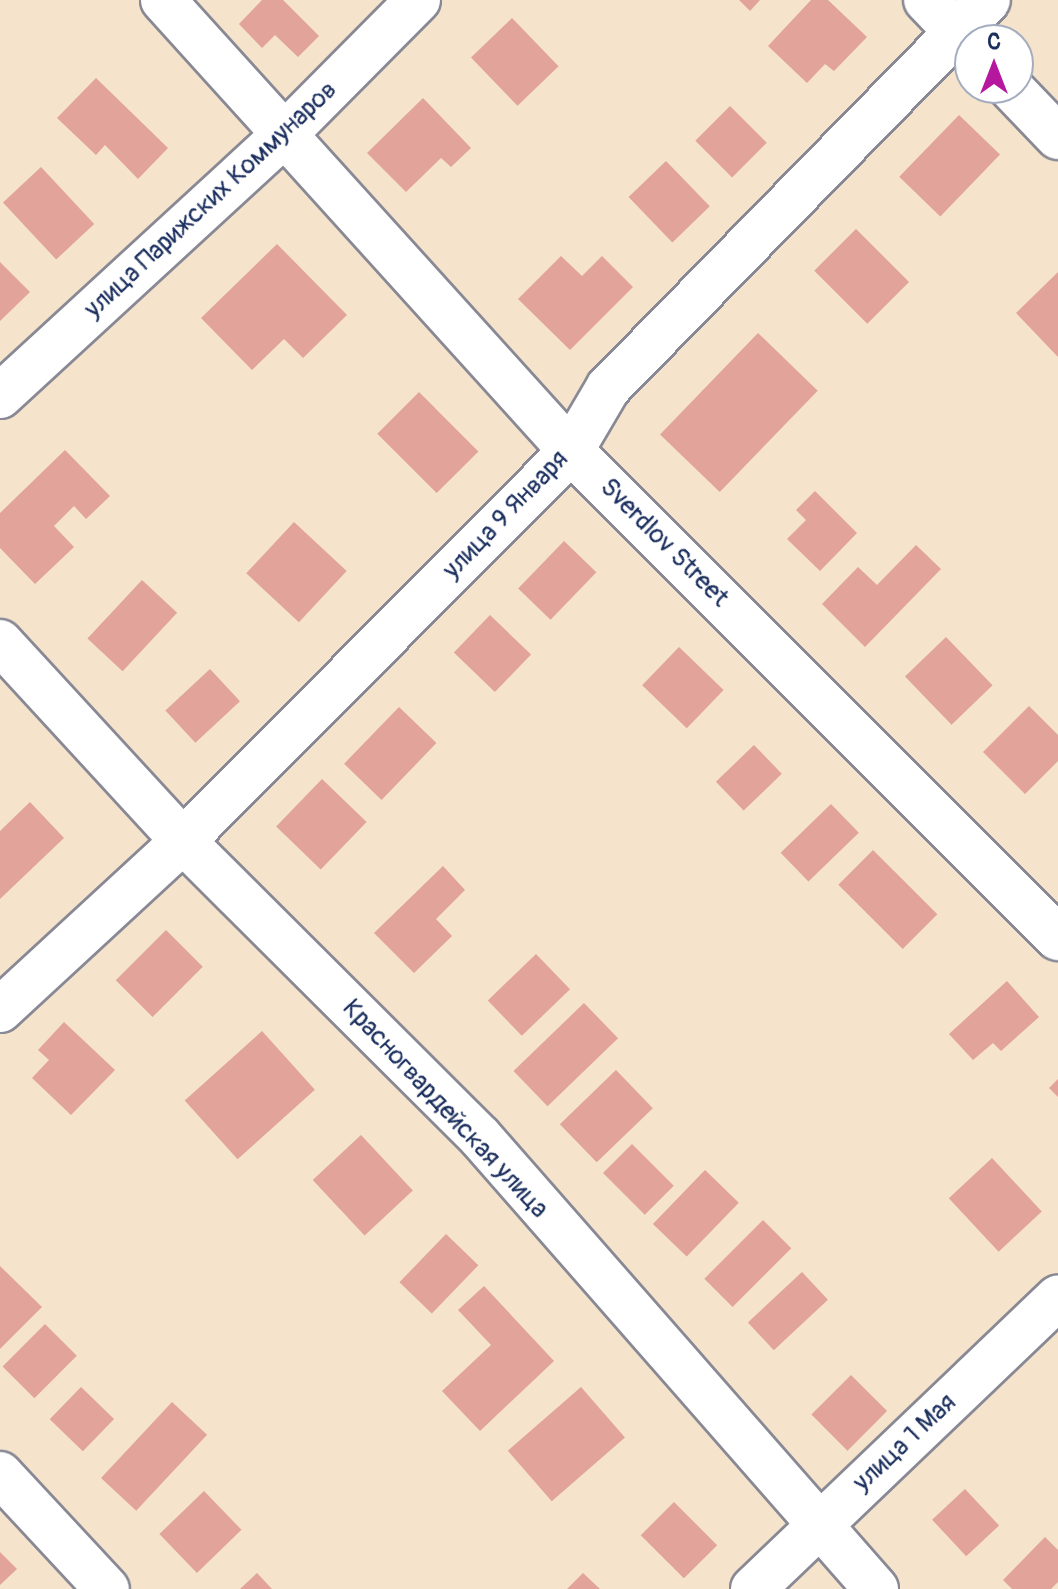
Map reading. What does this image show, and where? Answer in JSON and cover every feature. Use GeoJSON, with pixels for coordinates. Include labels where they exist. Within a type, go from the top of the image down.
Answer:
{"type":"FeatureCollection","features":[{"type":"Feature","properties":{"kind":"street","name":"Sverdlov Street"},"geometry":{"type":"LineString","coordinates":[[163,0],[282,137],[571,451],[1058,938]]}},
{"type":"Feature","properties":{"kind":"street","name":"улица Парижских Коммунаров"},"geometry":{"type":"LineString","coordinates":[[0,396],[282,137],[418,0]]}},
{"type":"Feature","properties":{"kind":"street"},"geometry":{"type":"LineString","coordinates":[[926,0],[954,29]]}},
{"type":"Feature","properties":{"kind":"street","name":"улица 9 Января"},"geometry":{"type":"LineString","coordinates":[[973,24],[988,0]]}},
{"type":"Feature","properties":{"kind":"street","name":"улица 9 Января"},"geometry":{"type":"LineString","coordinates":[[0,1010],[183,841],[571,451],[608,388],[954,49]]}},
{"type":"Feature","properties":{"kind":"street"},"geometry":{"type":"LineString","coordinates":[[1026,104],[1058,137]]}},
{"type":"Feature","properties":{"kind":"street","name":"Красногвардейская улица"},"geometry":{"type":"LineString","coordinates":[[0,642],[183,841],[480,1137],[815,1527],[876,1589]]}},
{"type":"Feature","properties":{"kind":"street","name":"улица 1 Мая"},"geometry":{"type":"LineString","coordinates":[[753,1589],[1058,1298]]}},
{"type":"Feature","properties":{"kind":"street"},"geometry":{"type":"LineString","coordinates":[[0,1474],[107,1589]]}},
{"type":"Feature","properties":{"kind":"building"},"geometry":{"type":"Polygon","coordinates":[[[262,0],[283,0],[319,36],[298,57],[275,35],[262,48],[239,24],[262,0]]]}},
{"type":"Feature","properties":{"kind":"building"},"geometry":{"type":"Polygon","coordinates":[[[739,0],[760,0],[750,11],[739,0]]]}},
{"type":"Feature","properties":{"kind":"building"},"geometry":{"type":"Polygon","coordinates":[[[811,0],[828,0],[867,37],[834,71],[825,64],[807,83],[768,46],[811,0]]]}},
{"type":"Feature","properties":{"kind":"building"},"geometry":{"type":"Polygon","coordinates":[[[512,18],[559,66],[518,106],[471,58],[512,18]]]}},
{"type":"Feature","properties":{"kind":"building"},"geometry":{"type":"Polygon","coordinates":[[[96,78],[168,148],[138,179],[105,145],[96,155],[57,118],[96,78]]]}},
{"type":"Feature","properties":{"kind":"building"},"geometry":{"type":"Polygon","coordinates":[[[423,98],[471,148],[451,167],[441,158],[406,192],[367,153],[423,98]]]}},
{"type":"Feature","properties":{"kind":"building"},"geometry":{"type":"Polygon","coordinates":[[[730,106],[767,143],[732,177],[695,141],[730,106]]]}},
{"type":"Feature","properties":{"kind":"building"},"geometry":{"type":"Polygon","coordinates":[[[959,115],[1000,155],[940,216],[899,177],[959,115]]]}},
{"type":"Feature","properties":{"kind":"building"},"geometry":{"type":"Polygon","coordinates":[[[666,161],[710,206],[672,242],[629,197],[666,161]]]}},
{"type":"Feature","properties":{"kind":"building"},"geometry":{"type":"Polygon","coordinates":[[[41,167],[94,224],[56,260],[3,202],[41,167]]]}},
{"type":"Feature","properties":{"kind":"building"},"geometry":{"type":"Polygon","coordinates":[[[856,229],[909,282],[867,324],[814,271],[856,229]]]}},
{"type":"Feature","properties":{"kind":"building"},"geometry":{"type":"Polygon","coordinates":[[[277,244],[347,315],[303,358],[284,339],[252,370],[201,318],[277,244]]]}},
{"type":"Feature","properties":{"kind":"building"},"geometry":{"type":"Polygon","coordinates":[[[561,256],[582,276],[602,256],[633,287],[570,350],[518,299],[561,256]]]}},
{"type":"Feature","properties":{"kind":"building"},"geometry":{"type":"Polygon","coordinates":[[[0,262],[30,292],[0,321],[0,262]]]}},
{"type":"Feature","properties":{"kind":"building"},"geometry":{"type":"Polygon","coordinates":[[[1058,272],[1058,357],[1016,313],[1058,272]]]}},
{"type":"Feature","properties":{"kind":"building"},"geometry":{"type":"Polygon","coordinates":[[[758,333],[818,391],[720,492],[660,434],[758,333]]]}},
{"type":"Feature","properties":{"kind":"building"},"geometry":{"type":"Polygon","coordinates":[[[419,392],[478,451],[437,493],[377,434],[419,392]]]}},
{"type":"Feature","properties":{"kind":"building"},"geometry":{"type":"Polygon","coordinates":[[[65,450],[110,496],[86,519],[74,506],[54,526],[74,547],[35,584],[0,548],[0,513],[65,450]]]}},
{"type":"Feature","properties":{"kind":"building"},"geometry":{"type":"Polygon","coordinates":[[[815,491],[857,533],[820,571],[787,539],[806,520],[796,510],[815,491]]]}},
{"type":"Feature","properties":{"kind":"building"},"geometry":{"type":"Polygon","coordinates":[[[294,522],[347,571],[299,622],[246,573],[294,522]]]}},
{"type":"Feature","properties":{"kind":"building"},"geometry":{"type":"Polygon","coordinates":[[[564,541],[596,572],[551,620],[518,588],[564,541]]]}},
{"type":"Feature","properties":{"kind":"building"},"geometry":{"type":"Polygon","coordinates":[[[916,545],[941,569],[865,647],[822,604],[858,567],[877,585],[916,545]]]}},
{"type":"Feature","properties":{"kind":"building"},"geometry":{"type":"Polygon","coordinates":[[[142,580],[177,613],[123,671],[87,639],[142,580]]]}},
{"type":"Feature","properties":{"kind":"building"},"geometry":{"type":"Polygon","coordinates":[[[490,615],[531,655],[495,692],[454,652],[490,615]]]}},
{"type":"Feature","properties":{"kind":"building"},"geometry":{"type":"Polygon","coordinates":[[[946,637],[993,685],[952,725],[905,677],[946,637]]]}},
{"type":"Feature","properties":{"kind":"building"},"geometry":{"type":"Polygon","coordinates":[[[679,647],[724,690],[687,728],[642,685],[679,647]]]}},
{"type":"Feature","properties":{"kind":"building"},"geometry":{"type":"Polygon","coordinates":[[[210,669],[240,701],[195,743],[165,711],[210,669]]]}},
{"type":"Feature","properties":{"kind":"building"},"geometry":{"type":"Polygon","coordinates":[[[1029,706],[1058,735],[1058,761],[1025,794],[983,752],[1029,706]]]}},
{"type":"Feature","properties":{"kind":"building"},"geometry":{"type":"Polygon","coordinates":[[[399,707],[436,743],[382,800],[344,764],[399,707]]]}},
{"type":"Feature","properties":{"kind":"building"},"geometry":{"type":"Polygon","coordinates":[[[754,745],[782,774],[744,811],[716,782],[754,745]]]}},
{"type":"Feature","properties":{"kind":"building"},"geometry":{"type":"Polygon","coordinates":[[[322,779],[367,822],[321,870],[276,826],[322,779]]]}},
{"type":"Feature","properties":{"kind":"building"},"geometry":{"type":"Polygon","coordinates":[[[30,802],[64,838],[0,899],[0,831],[30,802]]]}},
{"type":"Feature","properties":{"kind":"building"},"geometry":{"type":"Polygon","coordinates":[[[831,804],[859,833],[808,881],[781,853],[831,804]]]}},
{"type":"Feature","properties":{"kind":"building"},"geometry":{"type":"Polygon","coordinates":[[[873,850],[937,914],[903,949],[838,885],[873,850]]]}},
{"type":"Feature","properties":{"kind":"building"},"geometry":{"type":"Polygon","coordinates":[[[443,866],[465,890],[436,919],[452,936],[414,973],[374,933],[443,866]]]}},
{"type":"Feature","properties":{"kind":"building"},"geometry":{"type":"Polygon","coordinates":[[[166,930],[203,967],[153,1017],[116,980],[166,930]]]}},
{"type":"Feature","properties":{"kind":"building"},"geometry":{"type":"Polygon","coordinates":[[[536,954],[570,989],[522,1036],[488,1001],[536,954]]]}},
{"type":"Feature","properties":{"kind":"building"},"geometry":{"type":"Polygon","coordinates":[[[1007,981],[1039,1017],[1001,1051],[993,1043],[973,1060],[949,1034],[1007,981]]]}},
{"type":"Feature","properties":{"kind":"building"},"geometry":{"type":"Polygon","coordinates":[[[584,1003],[618,1038],[548,1106],[514,1071],[584,1003]]]}},
{"type":"Feature","properties":{"kind":"building"},"geometry":{"type":"Polygon","coordinates":[[[64,1022],[115,1070],[71,1115],[32,1078],[49,1060],[38,1050],[64,1022]]]}},
{"type":"Feature","properties":{"kind":"building"},"geometry":{"type":"Polygon","coordinates":[[[262,1031],[315,1090],[238,1159],[185,1101],[262,1031]]]}},
{"type":"Feature","properties":{"kind":"building"},"geometry":{"type":"Polygon","coordinates":[[[616,1070],[653,1108],[597,1162],[560,1124],[616,1070]]]}},
{"type":"Feature","properties":{"kind":"building"},"geometry":{"type":"Polygon","coordinates":[[[1058,1079],[1058,1097],[1049,1088],[1058,1079]]]}},
{"type":"Feature","properties":{"kind":"building"},"geometry":{"type":"Polygon","coordinates":[[[361,1135],[413,1191],[365,1236],[313,1180],[361,1135]]]}},
{"type":"Feature","properties":{"kind":"building"},"geometry":{"type":"Polygon","coordinates":[[[632,1144],[674,1186],[645,1215],[603,1173],[632,1144]]]}},
{"type":"Feature","properties":{"kind":"building"},"geometry":{"type":"Polygon","coordinates":[[[992,1158],[1042,1211],[999,1252],[949,1198],[992,1158]]]}},
{"type":"Feature","properties":{"kind":"building"},"geometry":{"type":"Polygon","coordinates":[[[705,1170],[739,1203],[687,1257],[653,1224],[705,1170]]]}},
{"type":"Feature","properties":{"kind":"building"},"geometry":{"type":"Polygon","coordinates":[[[763,1220],[791,1248],[733,1307],[704,1279],[763,1220]]]}},
{"type":"Feature","properties":{"kind":"building"},"geometry":{"type":"Polygon","coordinates":[[[446,1234],[478,1265],[432,1313],[399,1282],[446,1234]]]}},
{"type":"Feature","properties":{"kind":"building"},"geometry":{"type":"Polygon","coordinates":[[[0,1266],[42,1307],[0,1349],[0,1266]]]}},
{"type":"Feature","properties":{"kind":"building"},"geometry":{"type":"Polygon","coordinates":[[[802,1272],[828,1300],[774,1350],[748,1322],[802,1272]]]}},
{"type":"Feature","properties":{"kind":"building"},"geometry":{"type":"Polygon","coordinates":[[[484,1286],[554,1361],[480,1431],[442,1391],[491,1345],[458,1310],[484,1286]]]}},
{"type":"Feature","properties":{"kind":"building"},"geometry":{"type":"Polygon","coordinates":[[[45,1324],[77,1356],[34,1398],[3,1366],[45,1324]]]}},
{"type":"Feature","properties":{"kind":"building"},"geometry":{"type":"Polygon","coordinates":[[[851,1375],[887,1411],[847,1451],[811,1415],[851,1375]]]}},
{"type":"Feature","properties":{"kind":"building"},"geometry":{"type":"Polygon","coordinates":[[[81,1387],[114,1419],[83,1451],[50,1419],[81,1387]]]}},
{"type":"Feature","properties":{"kind":"building"},"geometry":{"type":"Polygon","coordinates":[[[581,1387],[625,1438],[552,1501],[508,1451],[581,1387]]]}},
{"type":"Feature","properties":{"kind":"building"},"geometry":{"type":"Polygon","coordinates":[[[172,1402],[207,1435],[136,1511],[101,1478],[172,1402]]]}},
{"type":"Feature","properties":{"kind":"building"},"geometry":{"type":"Polygon","coordinates":[[[965,1489],[999,1526],[966,1556],[932,1520],[965,1489]]]}},
{"type":"Feature","properties":{"kind":"building"},"geometry":{"type":"Polygon","coordinates":[[[204,1491],[242,1530],[197,1573],[159,1534],[204,1491]]]}},
{"type":"Feature","properties":{"kind":"building"},"geometry":{"type":"Polygon","coordinates":[[[674,1502],[717,1545],[684,1578],[641,1535],[674,1502]]]}},
{"type":"Feature","properties":{"kind":"building"},"geometry":{"type":"Polygon","coordinates":[[[1045,1537],[1058,1550],[1058,1582],[1051,1589],[1012,1589],[1003,1580],[1045,1537]]]}},
{"type":"Feature","properties":{"kind":"building"},"geometry":{"type":"Polygon","coordinates":[[[0,1552],[17,1569],[0,1585],[0,1552]]]}},
{"type":"Feature","properties":{"kind":"building"},"geometry":{"type":"Polygon","coordinates":[[[257,1573],[272,1589],[240,1589],[257,1573]]]}},
{"type":"Feature","properties":{"kind":"building"},"geometry":{"type":"Polygon","coordinates":[[[583,1573],[600,1589],[567,1589],[583,1573]]]}}]}
